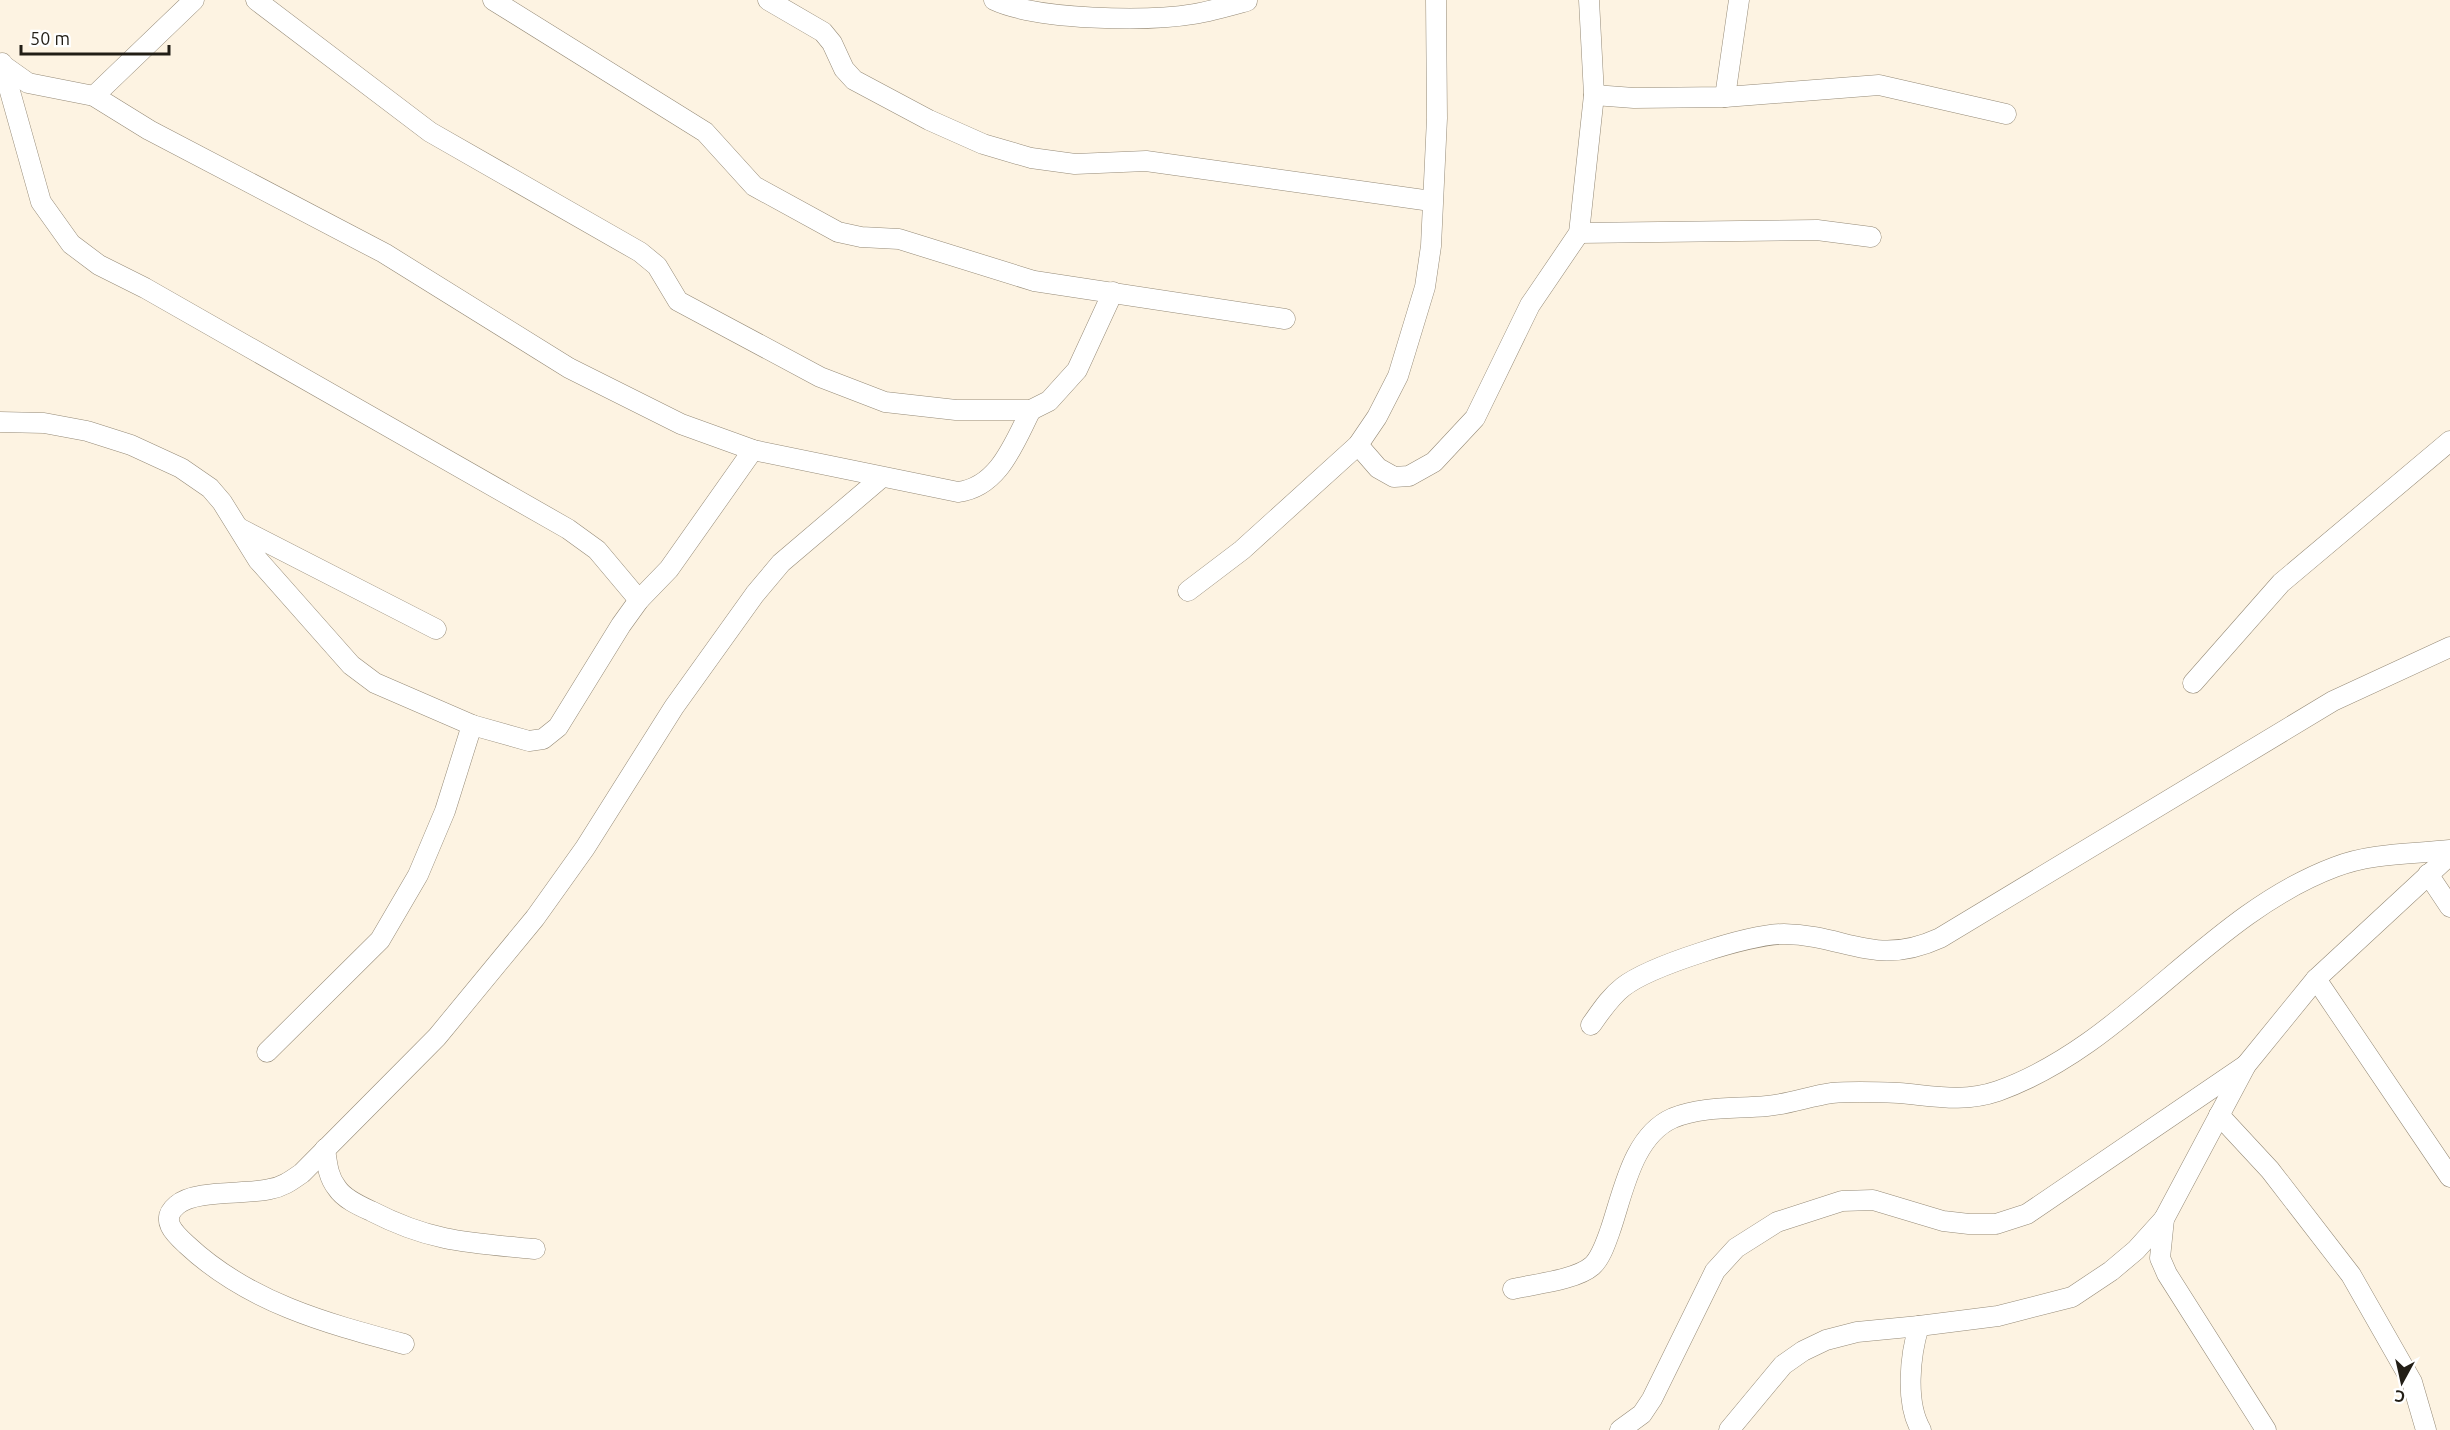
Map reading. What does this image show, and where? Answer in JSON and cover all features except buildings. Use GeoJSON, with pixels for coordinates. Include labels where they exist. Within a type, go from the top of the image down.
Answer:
{"type":"FeatureCollection","features":[{"type":"Feature","properties":{"kind":"street"},"geometry":{"type":"LineString","coordinates":[[94,96],[194,0]]}},
{"type":"Feature","properties":{"kind":"street"},"geometry":{"type":"LineString","coordinates":[[256,0],[430,132],[640,252],[657,266],[678,301],[820,377],[885,402],[956,410],[1032,410],[1049,401],[1077,370],[1113,292]]}},
{"type":"Feature","properties":{"kind":"street"},"geometry":{"type":"LineString","coordinates":[[493,0],[705,132],[754,186],[838,232],[861,237],[899,240],[1034,281],[1285,319]]}},
{"type":"Feature","properties":{"kind":"street"},"geometry":{"type":"LineString","coordinates":[[768,0],[823,32],[844,69],[854,80],[929,120],[983,144],[1031,158],[1076,164],[1146,161],[1431,201]]}},
{"type":"Feature","properties":{"kind":"street"},"geometry":{"type":"LineString","coordinates":[[994,0],[1009,7],[1039,13],[1158,17],[1192,15],[1247,1]]}},
{"type":"Feature","properties":{"kind":"street"},"geometry":{"type":"LineString","coordinates":[[1188,591],[1242,550],[1358,445],[1377,417],[1398,376],[1425,287],[1431,246],[1431,201],[1437,118],[1436,0]]}},
{"type":"Feature","properties":{"kind":"street"},"geometry":{"type":"LineString","coordinates":[[1358,445],[1378,468],[1394,477],[1409,476],[1434,462],[1475,418],[1530,305],[1579,233],[1594,95],[1589,0]]}},
{"type":"Feature","properties":{"kind":"street"},"geometry":{"type":"LineString","coordinates":[[1725,97],[1739,0]]}},
{"type":"Feature","properties":{"kind":"street"},"geometry":{"type":"LineString","coordinates":[[2,63],[28,83],[94,96],[149,130],[384,253],[569,368],[681,424],[753,450],[958,492],[981,485],[996,472],[1032,410]]}},
{"type":"Feature","properties":{"kind":"street"},"geometry":{"type":"LineString","coordinates":[[2,63],[41,202],[71,243],[99,265],[145,288],[568,529],[597,550],[639,600]]}},
{"type":"Feature","properties":{"kind":"street"},"geometry":{"type":"LineString","coordinates":[[1594,95],[1634,98],[1725,97],[1879,86],[2006,114]]}},
{"type":"Feature","properties":{"kind":"street"},"geometry":{"type":"LineString","coordinates":[[1579,233],[1816,230],[1872,237]]}},
{"type":"Feature","properties":{"kind":"street"},"geometry":{"type":"LineString","coordinates":[[0,422],[45,423],[87,431],[131,446],[181,468],[210,488],[239,528],[258,560],[351,665],[375,683],[472,725],[529,741],[543,739],[558,727],[639,600],[669,569],[753,450]]}},
{"type":"Feature","properties":{"kind":"street"},"geometry":{"type":"LineString","coordinates":[[2193,683],[2281,583],[2450,441]]}},
{"type":"Feature","properties":{"kind":"street"},"geometry":{"type":"LineString","coordinates":[[404,1344],[328,1324],[267,1301],[202,1259],[170,1228],[170,1215],[183,1200],[270,1190],[287,1184],[437,1037],[535,918],[585,848],[674,707],[755,594],[781,563],[881,478]]}},
{"type":"Feature","properties":{"kind":"street"},"geometry":{"type":"LineString","coordinates":[[239,528],[436,629]]}},
{"type":"Feature","properties":{"kind":"street"},"geometry":{"type":"LineString","coordinates":[[1591,1025],[1608,1001],[1625,985],[1662,968],[1723,947],[1755,939],[1782,934],[1865,950],[1896,952],[1919,947],[1940,938],[2332,701],[2450,647]]}},
{"type":"Feature","properties":{"kind":"street"},"geometry":{"type":"LineString","coordinates":[[267,1052],[380,940],[418,875],[445,811],[472,725]]}},
{"type":"Feature","properties":{"kind":"street"},"geometry":{"type":"LineString","coordinates":[[1513,1289],[1576,1275],[1593,1266],[1604,1248],[1635,1157],[1649,1137],[1671,1119],[1702,1110],[1769,1106],[1833,1093],[1900,1094],[1965,1099],[1997,1091],[2043,1072],[2102,1032],[2254,910],[2314,875],[2338,865],[2370,858],[2450,850]]}},
{"type":"Feature","properties":{"kind":"street"},"geometry":{"type":"LineString","coordinates":[[1729,1430],[1783,1365],[1803,1351],[1826,1340],[1857,1332],[1998,1316],[2072,1297],[2111,1271],[2136,1250],[2164,1219],[2246,1065],[2316,979],[2450,855]]}},
{"type":"Feature","properties":{"kind":"street"},"geometry":{"type":"LineString","coordinates":[[2428,874],[2450,907]]}},
{"type":"Feature","properties":{"kind":"street"},"geometry":{"type":"LineString","coordinates":[[2316,979],[2450,1177]]}},
{"type":"Feature","properties":{"kind":"street"},"geometry":{"type":"LineString","coordinates":[[1620,1430],[1634,1422],[1652,1399],[1714,1271],[1736,1248],[1777,1222],[1842,1201],[1873,1200],[1944,1221],[1969,1224],[1996,1224],[2027,1214],[2246,1065]]}},
{"type":"Feature","properties":{"kind":"street"},"geometry":{"type":"LineString","coordinates":[[2219,1115],[2270,1170],[2351,1275],[2412,1382],[2426,1430]]}},
{"type":"Feature","properties":{"kind":"street"},"geometry":{"type":"LineString","coordinates":[[325,1149],[330,1177],[338,1191],[392,1222],[417,1233],[452,1242],[535,1249]]}},
{"type":"Feature","properties":{"kind":"street"},"geometry":{"type":"LineString","coordinates":[[2164,1219],[2160,1258],[2167,1274],[2266,1430]]}},
{"type":"Feature","properties":{"kind":"street"},"geometry":{"type":"LineString","coordinates":[[1918,1428],[1911,1384],[1911,1352],[1919,1326]]}}]}
